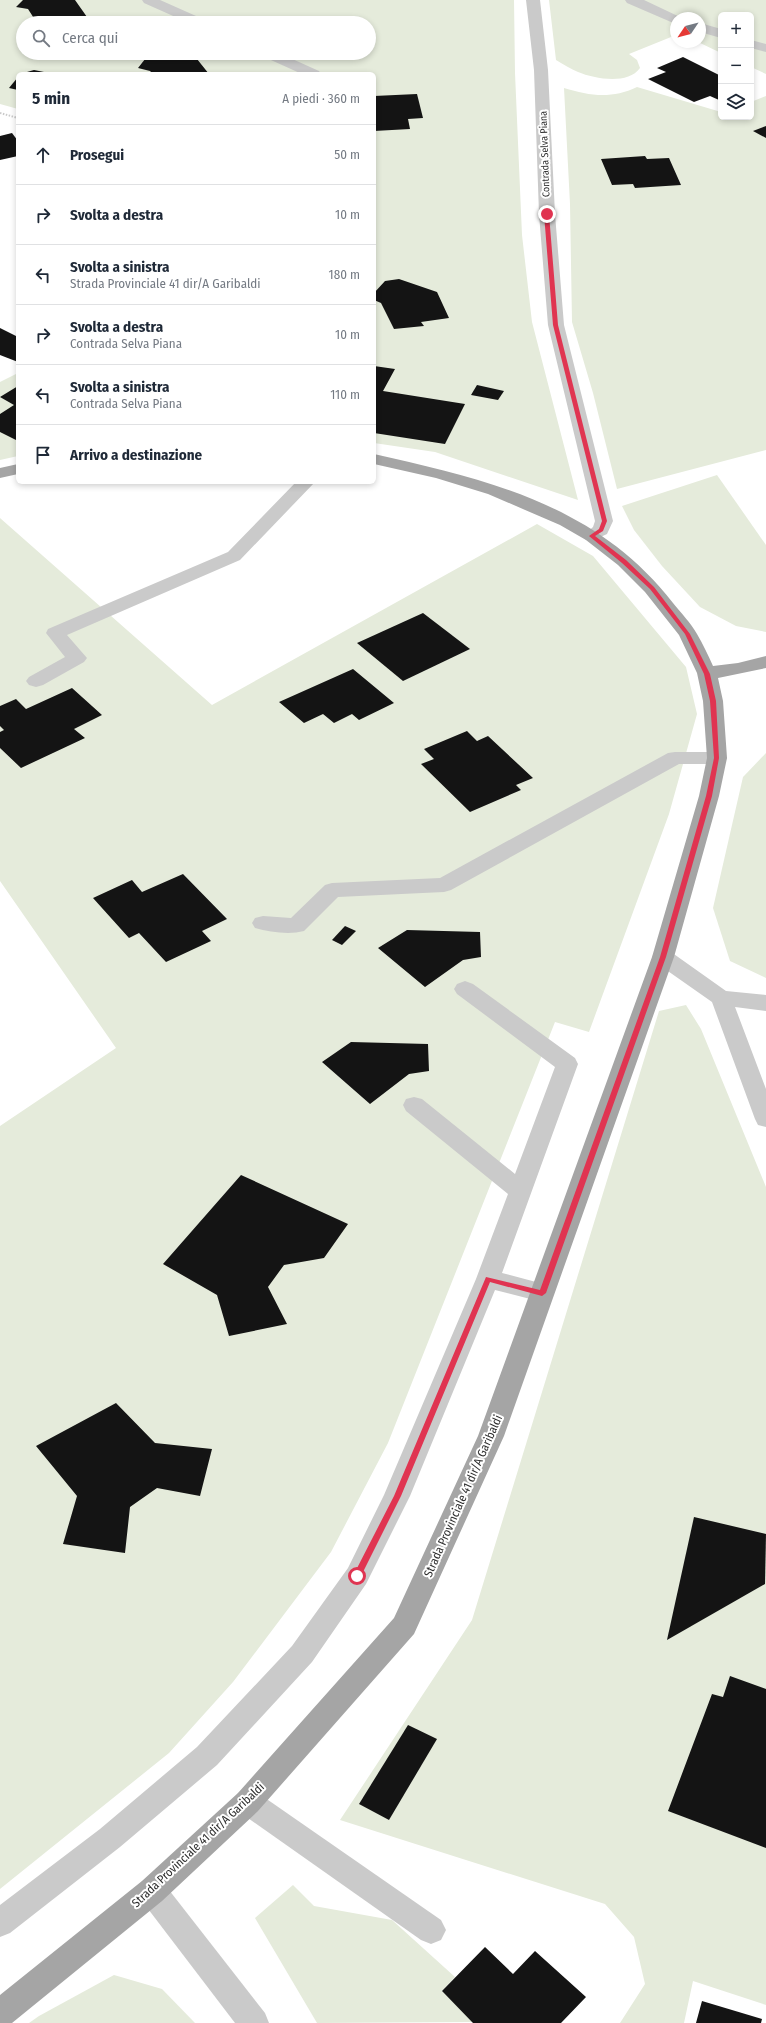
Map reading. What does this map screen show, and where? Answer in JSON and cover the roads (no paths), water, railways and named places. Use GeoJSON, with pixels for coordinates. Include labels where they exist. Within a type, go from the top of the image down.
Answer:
{"type":"FeatureCollection","features":[{"type":"Feature","properties":{"kind":"main road","name":"Strada Provinciale 41 dir/A Garibaldi"},"geometry":{"type":"LineString","coordinates":[[0,2014],[152,1891],[248,1802],[404,1626],[491,1436],[663,957],[709,796],[716,758],[713,701],[707,674],[688,634],[652,588],[624,562],[592,536],[566,521],[494,490],[440,474],[376,459]]}},
{"type":"Feature","properties":{"kind":"main road"},"geometry":{"type":"LineString","coordinates":[[0,474],[16,470]]}},
{"type":"Feature","properties":{"kind":"main road"},"geometry":{"type":"LineString","coordinates":[[707,674],[738,669],[766,662]]}},
{"type":"Feature","properties":{"kind":"street"},"geometry":{"type":"LineString","coordinates":[[149,0],[184,16]]}},
{"type":"Feature","properties":{"kind":"street","name":"Contrada Selva Piana"},"geometry":{"type":"LineString","coordinates":[[533,0],[540,70],[547,214],[556,325],[604,521],[601,530],[592,536]]}},
{"type":"Feature","properties":{"kind":"street"},"geometry":{"type":"LineString","coordinates":[[632,0],[670,16]]}},
{"type":"Feature","properties":{"kind":"street"},"geometry":{"type":"LineString","coordinates":[[706,29],[718,33]]}},
{"type":"Feature","properties":{"kind":"street"},"geometry":{"type":"LineString","coordinates":[[283,60],[310,72]]}},
{"type":"Feature","properties":{"kind":"street"},"geometry":{"type":"LineString","coordinates":[[36,681],[77,658],[55,633],[234,556],[304,484]]}},
{"type":"Feature","properties":{"kind":"street"},"geometry":{"type":"LineString","coordinates":[[263,923],[296,926],[332,890],[444,885],[675,758],[716,758]]}},
{"type":"Feature","properties":{"kind":"street"},"geometry":{"type":"LineString","coordinates":[[663,957],[721,998],[766,1003]]}},
{"type":"Feature","properties":{"kind":"street"},"geometry":{"type":"LineString","coordinates":[[0,1923],[110,1838],[207,1756],[302,1654],[357,1576],[394,1502],[488,1279],[567,1064],[465,989]]}},
{"type":"Feature","properties":{"kind":"street"},"geometry":{"type":"LineString","coordinates":[[721,998],[766,1119]]}},
{"type":"Feature","properties":{"kind":"street"},"geometry":{"type":"LineString","coordinates":[[414,1105],[520,1192]]}},
{"type":"Feature","properties":{"kind":"street"},"geometry":{"type":"LineString","coordinates":[[488,1279],[542,1293]]}},
{"type":"Feature","properties":{"kind":"street"},"geometry":{"type":"LineString","coordinates":[[248,1802],[431,1930]]}},
{"type":"Feature","properties":{"kind":"street"},"geometry":{"type":"LineString","coordinates":[[152,1891],[254,2023]]}}]}
